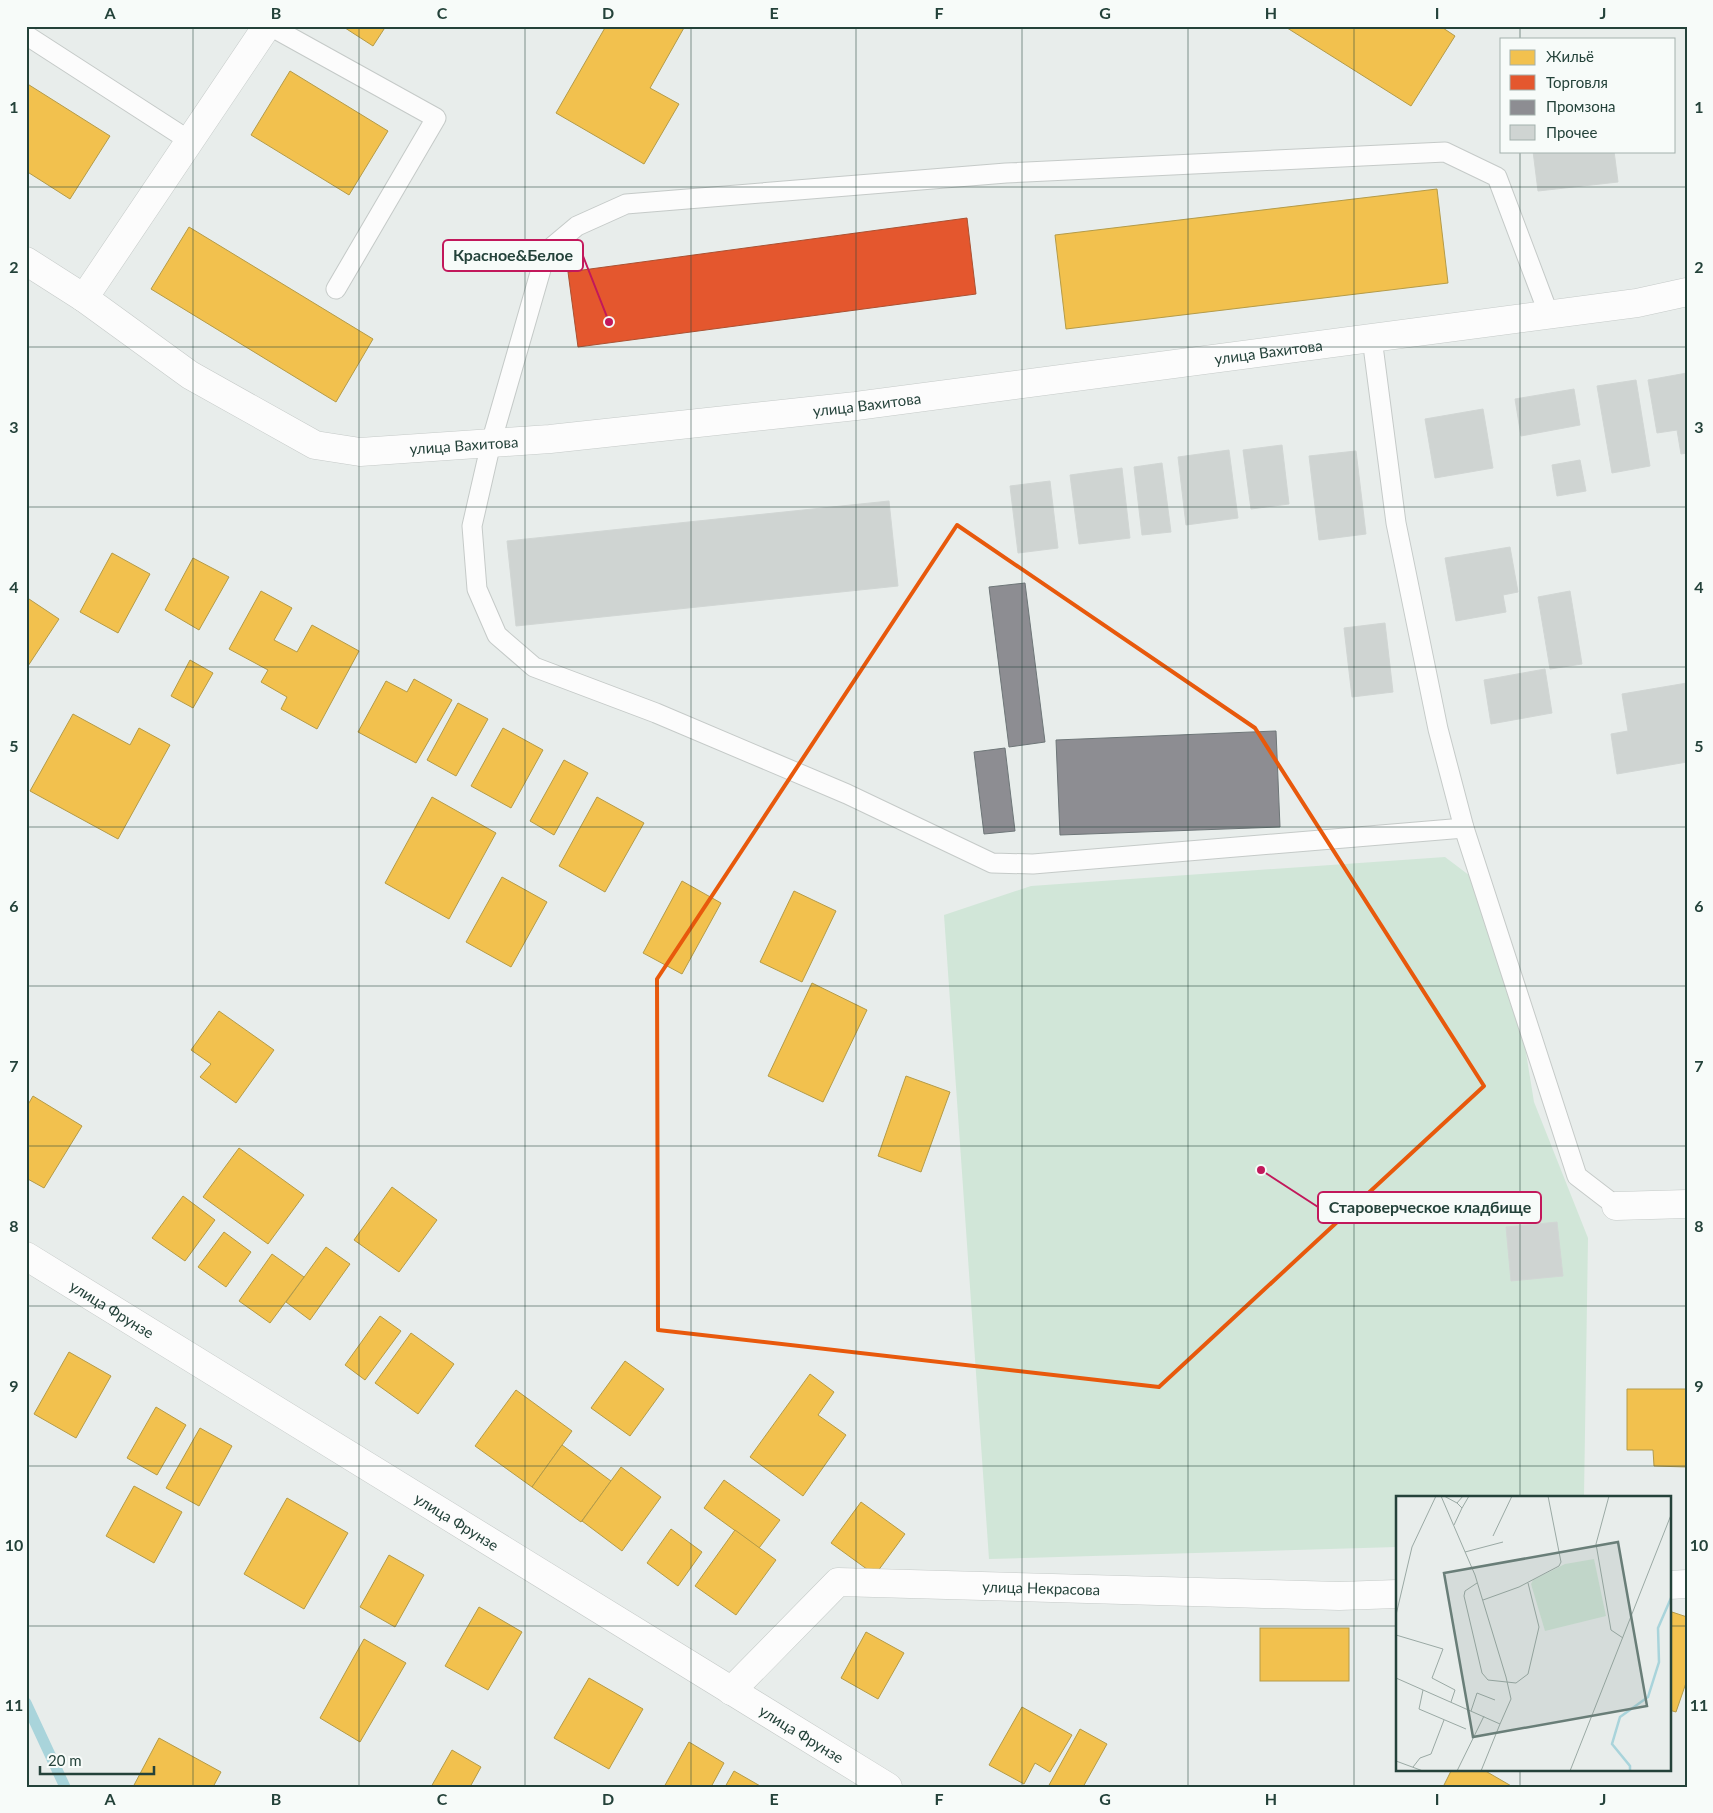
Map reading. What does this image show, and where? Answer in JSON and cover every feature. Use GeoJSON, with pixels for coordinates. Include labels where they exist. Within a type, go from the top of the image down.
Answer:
{"type":"FeatureCollection","features":[{"type":"Feature","properties":{"kind":"street"},"geometry":{"type":"LineString","coordinates":[[84,298],[269,26]]}},
{"type":"Feature","properties":{"kind":"street","name":"улица Вахитова"},"geometry":{"type":"LineString","coordinates":[[26,261],[84,298],[190,375],[314,445],[360,452],[550,439],[856,406],[1637,303],[1687,292]]}},
{"type":"Feature","properties":{"kind":"street"},"geometry":{"type":"LineString","coordinates":[[1616,1206],[1687,1204]]}},
{"type":"Feature","properties":{"kind":"street","name":"улица Фрунзе"},"geometry":{"type":"LineString","coordinates":[[26,1256],[888,1787]]}},
{"type":"Feature","properties":{"kind":"street","name":"улица Некрасова"},"geometry":{"type":"LineString","coordinates":[[731,1691],[838,1582],[1339,1596],[1396,1594]]}},
{"type":"Feature","properties":{"kind":"street"},"geometry":{"type":"LineString","coordinates":[[1670,1585],[1687,1584]]}},
{"type":"Feature","properties":{"kind":"lane"},"geometry":{"type":"LineString","coordinates":[[269,26],[436,118],[336,289]]}},
{"type":"Feature","properties":{"kind":"lane"},"geometry":{"type":"LineString","coordinates":[[26,35],[190,141]]}},
{"type":"Feature","properties":{"kind":"lane"},"geometry":{"type":"LineString","coordinates":[[1464,828],[1033,864],[992,863],[847,794],[656,713],[534,667],[497,635],[477,589],[472,526],[491,444],[546,252],[577,226],[626,204],[1006,174],[1445,152],[1497,177],[1548,315]]}},
{"type":"Feature","properties":{"kind":"lane"},"geometry":{"type":"LineString","coordinates":[[1372,338],[1396,523],[1438,729],[1464,828],[1577,1176],[1616,1206]]}},
{"type":"Feature","properties":{"kind":"highlighted area"},"geometry":{"type":"Polygon","coordinates":[[[957,525],[1255,728],[1484,1086],[1159,1387],[658,1330],[657,979],[957,525]]]}},
{"type":"Feature","properties":{"kind":"green space"},"geometry":{"type":"Polygon","coordinates":[[[1445,857],[1486,888],[1507,936],[1534,1102],[1588,1238],[1584,1496],[1396,1496],[1396,1547],[989,1559],[944,915],[1031,886],[1445,857]]]}},
{"type":"Feature","properties":{"kind":"building: Жильё"},"geometry":{"type":"Polygon","coordinates":[[[342,26],[386,26],[373,46],[342,26]]]}},
{"type":"Feature","properties":{"kind":"building: Жильё"},"geometry":{"type":"Polygon","coordinates":[[[606,26],[685,26],[650,88],[679,104],[644,164],[556,113],[606,26]]]}},
{"type":"Feature","properties":{"kind":"building: Жильё"},"geometry":{"type":"Polygon","coordinates":[[[1284,26],[1440,26],[1455,36],[1411,106],[1284,26]]]}},
{"type":"Feature","properties":{"kind":"building: Жильё"},"geometry":{"type":"Polygon","coordinates":[[[290,71],[388,131],[349,195],[251,135],[290,71]]]}},
{"type":"Feature","properties":{"kind":"building: Жильё"},"geometry":{"type":"Polygon","coordinates":[[[26,83],[110,136],[70,199],[26,171],[26,83]]]}},
{"type":"Feature","properties":{"kind":"building: Жильё"},"geometry":{"type":"Polygon","coordinates":[[[1437,189],[1448,283],[1066,329],[1055,235],[1437,189]]]}},
{"type":"Feature","properties":{"kind":"building: Жильё"},"geometry":{"type":"Polygon","coordinates":[[[189,227],[373,339],[336,402],[151,289],[189,227]]]}},
{"type":"Feature","properties":{"kind":"building: Жильё"},"geometry":{"type":"Polygon","coordinates":[[[112,553],[150,574],[118,633],[80,612],[112,553]]]}},
{"type":"Feature","properties":{"kind":"building: Жильё"},"geometry":{"type":"Polygon","coordinates":[[[193,558],[229,577],[199,630],[165,610],[193,558]]]}},
{"type":"Feature","properties":{"kind":"building: Жильё"},"geometry":{"type":"Polygon","coordinates":[[[261,591],[292,608],[274,640],[297,652],[312,625],[359,651],[317,729],[281,709],[287,697],[261,682],[268,670],[229,649],[261,591]]]}},
{"type":"Feature","properties":{"kind":"building: Жильё"},"geometry":{"type":"Polygon","coordinates":[[[26,597],[59,619],[26,669],[26,597]]]}},
{"type":"Feature","properties":{"kind":"building: Жильё"},"geometry":{"type":"Polygon","coordinates":[[[190,660],[213,673],[193,708],[171,696],[190,660]]]}},
{"type":"Feature","properties":{"kind":"building: Жильё"},"geometry":{"type":"Polygon","coordinates":[[[414,679],[452,700],[416,763],[358,732],[386,681],[407,692],[414,679]]]}},
{"type":"Feature","properties":{"kind":"building: Жильё"},"geometry":{"type":"Polygon","coordinates":[[[458,703],[488,719],[456,776],[427,760],[458,703]]]}},
{"type":"Feature","properties":{"kind":"building: Жильё"},"geometry":{"type":"Polygon","coordinates":[[[73,714],[130,745],[139,728],[170,745],[118,839],[30,791],[73,714]]]}},
{"type":"Feature","properties":{"kind":"building: Жильё"},"geometry":{"type":"Polygon","coordinates":[[[503,728],[543,750],[511,808],[471,786],[503,728]]]}},
{"type":"Feature","properties":{"kind":"building: Жильё"},"geometry":{"type":"Polygon","coordinates":[[[564,760],[588,773],[554,835],[530,821],[564,760]]]}},
{"type":"Feature","properties":{"kind":"building: Жильё"},"geometry":{"type":"Polygon","coordinates":[[[432,797],[496,833],[449,919],[385,883],[432,797]]]}},
{"type":"Feature","properties":{"kind":"building: Жильё"},"geometry":{"type":"Polygon","coordinates":[[[597,797],[644,823],[605,892],[559,866],[597,797]]]}},
{"type":"Feature","properties":{"kind":"building: Жильё"},"geometry":{"type":"Polygon","coordinates":[[[502,877],[547,902],[511,967],[466,942],[502,877]]]}},
{"type":"Feature","properties":{"kind":"building: Жильё"},"geometry":{"type":"Polygon","coordinates":[[[682,881],[721,903],[682,974],[643,953],[682,881]]]}},
{"type":"Feature","properties":{"kind":"building: Жильё"},"geometry":{"type":"Polygon","coordinates":[[[794,891],[836,911],[802,982],[760,962],[794,891]]]}},
{"type":"Feature","properties":{"kind":"building: Жильё"},"geometry":{"type":"Polygon","coordinates":[[[812,983],[867,1010],[823,1102],[768,1076],[812,983]]]}},
{"type":"Feature","properties":{"kind":"building: Жильё"},"geometry":{"type":"Polygon","coordinates":[[[219,1011],[274,1050],[236,1103],[200,1077],[211,1064],[191,1050],[219,1011]]]}},
{"type":"Feature","properties":{"kind":"building: Жильё"},"geometry":{"type":"Polygon","coordinates":[[[906,1076],[950,1092],[921,1172],[878,1156],[906,1076]]]}},
{"type":"Feature","properties":{"kind":"building: Жильё"},"geometry":{"type":"Polygon","coordinates":[[[33,1096],[82,1126],[44,1188],[26,1178],[26,1108],[33,1096]]]}},
{"type":"Feature","properties":{"kind":"building: Жильё"},"geometry":{"type":"Polygon","coordinates":[[[239,1148],[304,1195],[268,1244],[203,1197],[239,1148]]]}},
{"type":"Feature","properties":{"kind":"building: Жильё"},"geometry":{"type":"Polygon","coordinates":[[[392,1187],[437,1220],[399,1272],[354,1240],[392,1187]]]}},
{"type":"Feature","properties":{"kind":"building: Жильё"},"geometry":{"type":"Polygon","coordinates":[[[183,1196],[215,1220],[185,1261],[152,1238],[183,1196]]]}},
{"type":"Feature","properties":{"kind":"building: Жильё"},"geometry":{"type":"Polygon","coordinates":[[[224,1232],[251,1252],[226,1287],[198,1267],[224,1232]]]}},
{"type":"Feature","properties":{"kind":"building: Жильё"},"geometry":{"type":"Polygon","coordinates":[[[326,1247],[350,1264],[310,1320],[286,1302],[326,1247]]]}},
{"type":"Feature","properties":{"kind":"building: Жильё"},"geometry":{"type":"Polygon","coordinates":[[[272,1254],[304,1277],[270,1323],[239,1301],[272,1254]]]}},
{"type":"Feature","properties":{"kind":"building: Жильё"},"geometry":{"type":"Polygon","coordinates":[[[380,1316],[401,1331],[365,1380],[345,1365],[380,1316]]]}},
{"type":"Feature","properties":{"kind":"building: Жильё"},"geometry":{"type":"Polygon","coordinates":[[[411,1333],[454,1364],[418,1414],[375,1383],[411,1333]]]}},
{"type":"Feature","properties":{"kind":"building: Жильё"},"geometry":{"type":"Polygon","coordinates":[[[69,1352],[111,1376],[76,1438],[34,1414],[69,1352]]]}},
{"type":"Feature","properties":{"kind":"building: Жильё"},"geometry":{"type":"Polygon","coordinates":[[[625,1361],[664,1389],[630,1436],[591,1408],[625,1361]]]}},
{"type":"Feature","properties":{"kind":"building: Жильё"},"geometry":{"type":"Polygon","coordinates":[[[810,1374],[834,1392],[818,1415],[846,1435],[803,1496],[750,1457],[810,1374]]]}},
{"type":"Feature","properties":{"kind":"building: Жильё"},"geometry":{"type":"Polygon","coordinates":[[[1627,1389],[1687,1389],[1687,1467],[1654,1466],[1653,1450],[1627,1450],[1627,1389]]]}},
{"type":"Feature","properties":{"kind":"building: Жильё"},"geometry":{"type":"Polygon","coordinates":[[[516,1390],[572,1431],[532,1487],[475,1446],[516,1390]]]}},
{"type":"Feature","properties":{"kind":"building: Жильё"},"geometry":{"type":"Polygon","coordinates":[[[156,1407],[186,1425],[157,1475],[127,1458],[156,1407]]]}},
{"type":"Feature","properties":{"kind":"building: Жильё"},"geometry":{"type":"Polygon","coordinates":[[[200,1428],[232,1446],[199,1506],[166,1488],[200,1428]]]}},
{"type":"Feature","properties":{"kind":"building: Жильё"},"geometry":{"type":"Polygon","coordinates":[[[562,1445],[611,1481],[581,1522],[532,1487],[562,1445]]]}},
{"type":"Feature","properties":{"kind":"building: Жильё"},"geometry":{"type":"Polygon","coordinates":[[[621,1467],[661,1497],[622,1551],[582,1521],[621,1467]]]}},
{"type":"Feature","properties":{"kind":"building: Жильё"},"geometry":{"type":"Polygon","coordinates":[[[724,1480],[780,1520],[759,1548],[704,1508],[724,1480]]]}},
{"type":"Feature","properties":{"kind":"building: Жильё"},"geometry":{"type":"Polygon","coordinates":[[[134,1486],[182,1512],[154,1563],[106,1536],[134,1486]]]}},
{"type":"Feature","properties":{"kind":"building: Жильё"},"geometry":{"type":"Polygon","coordinates":[[[287,1498],[348,1533],[304,1609],[244,1574],[287,1498]]]}},
{"type":"Feature","properties":{"kind":"building: Жильё"},"geometry":{"type":"Polygon","coordinates":[[[861,1502],[905,1534],[875,1575],[831,1543],[861,1502]]]}},
{"type":"Feature","properties":{"kind":"building: Жильё"},"geometry":{"type":"Polygon","coordinates":[[[671,1529],[702,1552],[678,1586],[647,1563],[671,1529]]]}},
{"type":"Feature","properties":{"kind":"building: Жильё"},"geometry":{"type":"Polygon","coordinates":[[[735,1530],[776,1560],[736,1615],[695,1586],[735,1530]]]}},
{"type":"Feature","properties":{"kind":"building: Жильё"},"geometry":{"type":"Polygon","coordinates":[[[389,1555],[424,1575],[395,1627],[360,1607],[389,1555]]]}},
{"type":"Feature","properties":{"kind":"building: Жильё"},"geometry":{"type":"Polygon","coordinates":[[[479,1607],[522,1632],[488,1690],[445,1666],[479,1607]]]}},
{"type":"Feature","properties":{"kind":"building: Жильё"},"geometry":{"type":"Polygon","coordinates":[[[1670,1611],[1687,1617],[1687,1680],[1676,1712],[1670,1710],[1670,1611]]]}},
{"type":"Feature","properties":{"kind":"building: Жильё"},"geometry":{"type":"Polygon","coordinates":[[[1260,1628],[1349,1628],[1349,1681],[1260,1681],[1260,1628]]]}},
{"type":"Feature","properties":{"kind":"building: Жильё"},"geometry":{"type":"Polygon","coordinates":[[[866,1632],[904,1653],[878,1699],[841,1678],[866,1632]]]}},
{"type":"Feature","properties":{"kind":"building: Жильё"},"geometry":{"type":"Polygon","coordinates":[[[364,1639],[406,1663],[360,1742],[320,1718],[364,1639]]]}},
{"type":"Feature","properties":{"kind":"building: Жильё"},"geometry":{"type":"Polygon","coordinates":[[[589,1678],[643,1709],[609,1769],[554,1738],[589,1678]]]}},
{"type":"Feature","properties":{"kind":"building: Жильё"},"geometry":{"type":"Polygon","coordinates":[[[1022,1707],[1072,1735],[1050,1772],[1035,1763],[1024,1784],[989,1765],[1022,1707]]]}},
{"type":"Feature","properties":{"kind":"building: Жильё"},"geometry":{"type":"Polygon","coordinates":[[[1080,1729],[1107,1744],[1083,1787],[1048,1787],[1080,1729]]]}},
{"type":"Feature","properties":{"kind":"building: Жильё"},"geometry":{"type":"Polygon","coordinates":[[[159,1738],[221,1772],[213,1787],[133,1787],[159,1738]]]}},
{"type":"Feature","properties":{"kind":"building: Жильё"},"geometry":{"type":"Polygon","coordinates":[[[689,1742],[724,1763],[711,1787],[664,1787],[689,1742]]]}},
{"type":"Feature","properties":{"kind":"building: Жильё"},"geometry":{"type":"Polygon","coordinates":[[[452,1750],[481,1767],[470,1787],[431,1787],[452,1750]]]}},
{"type":"Feature","properties":{"kind":"building: Жильё"},"geometry":{"type":"Polygon","coordinates":[[[1452,1770],[1484,1770],[1513,1787],[1443,1787],[1452,1770]]]}},
{"type":"Feature","properties":{"kind":"building: Жильё"},"geometry":{"type":"Polygon","coordinates":[[[734,1771],[762,1787],[725,1787],[734,1771]]]}},
{"type":"Feature","properties":{"kind":"building: Торговля"},"geometry":{"type":"Polygon","coordinates":[[[967,218],[976,294],[578,347],[568,272],[967,218]]]}},
{"type":"Feature","properties":{"kind":"building: Промзона"},"geometry":{"type":"Polygon","coordinates":[[[1025,583],[1045,742],[1009,747],[989,587],[1025,583]]]}},
{"type":"Feature","properties":{"kind":"building: Промзона"},"geometry":{"type":"Polygon","coordinates":[[[1276,731],[1280,827],[1060,835],[1056,740],[1276,731]]]}},
{"type":"Feature","properties":{"kind":"building: Промзона"},"geometry":{"type":"Polygon","coordinates":[[[1005,748],[1015,831],[984,834],[974,752],[1005,748]]]}},
{"type":"Feature","properties":{"kind":"building: Прочее"},"geometry":{"type":"Polygon","coordinates":[[[1533,152],[1614,152],[1618,182],[1538,191],[1533,152]]]}},
{"type":"Feature","properties":{"kind":"building: Прочее"},"geometry":{"type":"Polygon","coordinates":[[[1687,373],[1687,453],[1681,454],[1677,430],[1657,433],[1648,380],[1687,373]]]}},
{"type":"Feature","properties":{"kind":"building: Прочее"},"geometry":{"type":"Polygon","coordinates":[[[1636,380],[1650,466],[1612,473],[1597,386],[1636,380]]]}},
{"type":"Feature","properties":{"kind":"building: Прочее"},"geometry":{"type":"Polygon","coordinates":[[[1574,389],[1580,425],[1521,436],[1515,399],[1574,389]]]}},
{"type":"Feature","properties":{"kind":"building: Прочее"},"geometry":{"type":"Polygon","coordinates":[[[1483,409],[1493,468],[1435,478],[1425,419],[1483,409]]]}},
{"type":"Feature","properties":{"kind":"building: Прочее"},"geometry":{"type":"Polygon","coordinates":[[[1282,445],[1289,504],[1251,509],[1243,450],[1282,445]]]}},
{"type":"Feature","properties":{"kind":"building: Прочее"},"geometry":{"type":"Polygon","coordinates":[[[1229,450],[1238,518],[1186,525],[1178,457],[1229,450]]]}},
{"type":"Feature","properties":{"kind":"building: Прочее"},"geometry":{"type":"Polygon","coordinates":[[[1356,451],[1366,534],[1319,540],[1309,456],[1356,451]]]}},
{"type":"Feature","properties":{"kind":"building: Прочее"},"geometry":{"type":"Polygon","coordinates":[[[1580,460],[1586,491],[1557,496],[1552,465],[1580,460]]]}},
{"type":"Feature","properties":{"kind":"building: Прочее"},"geometry":{"type":"Polygon","coordinates":[[[1162,463],[1171,532],[1142,535],[1134,467],[1162,463]]]}},
{"type":"Feature","properties":{"kind":"building: Прочее"},"geometry":{"type":"Polygon","coordinates":[[[1122,468],[1130,538],[1079,544],[1070,475],[1122,468]]]}},
{"type":"Feature","properties":{"kind":"building: Прочее"},"geometry":{"type":"Polygon","coordinates":[[[1050,481],[1058,548],[1018,553],[1010,486],[1050,481]]]}},
{"type":"Feature","properties":{"kind":"building: Прочее"},"geometry":{"type":"Polygon","coordinates":[[[889,501],[898,586],[516,626],[507,541],[889,501]]]}},
{"type":"Feature","properties":{"kind":"building: Прочее"},"geometry":{"type":"Polygon","coordinates":[[[1510,547],[1518,592],[1503,595],[1506,612],[1456,621],[1445,558],[1510,547]]]}},
{"type":"Feature","properties":{"kind":"building: Прочее"},"geometry":{"type":"Polygon","coordinates":[[[1570,591],[1582,664],[1550,669],[1538,597],[1570,591]]]}},
{"type":"Feature","properties":{"kind":"building: Прочее"},"geometry":{"type":"Polygon","coordinates":[[[1385,623],[1393,692],[1352,697],[1344,628],[1385,623]]]}},
{"type":"Feature","properties":{"kind":"building: Прочее"},"geometry":{"type":"Polygon","coordinates":[[[1545,669],[1552,713],[1491,724],[1484,680],[1545,669]]]}},
{"type":"Feature","properties":{"kind":"building: Прочее"},"geometry":{"type":"Polygon","coordinates":[[[1687,683],[1687,762],[1617,774],[1611,734],[1628,731],[1622,694],[1687,683]]]}},
{"type":"Feature","properties":{"kind":"building: Прочее"},"geometry":{"type":"Polygon","coordinates":[[[1557,1222],[1563,1276],[1511,1281],[1506,1227],[1557,1222]]]}},
{"type":"Feature","properties":{"kind":"waterway"},"geometry":{"type":"LineString","coordinates":[[26,1703],[65,1787]]}},
{"type":"Feature","properties":{"kind":"place","name":"Красное&Белое"},"geometry":{"type":"Point","coordinates":[609,322]}},
{"type":"Feature","properties":{"kind":"place","name":"Староверческое кладбище"},"geometry":{"type":"Point","coordinates":[1261,1170]}}]}
